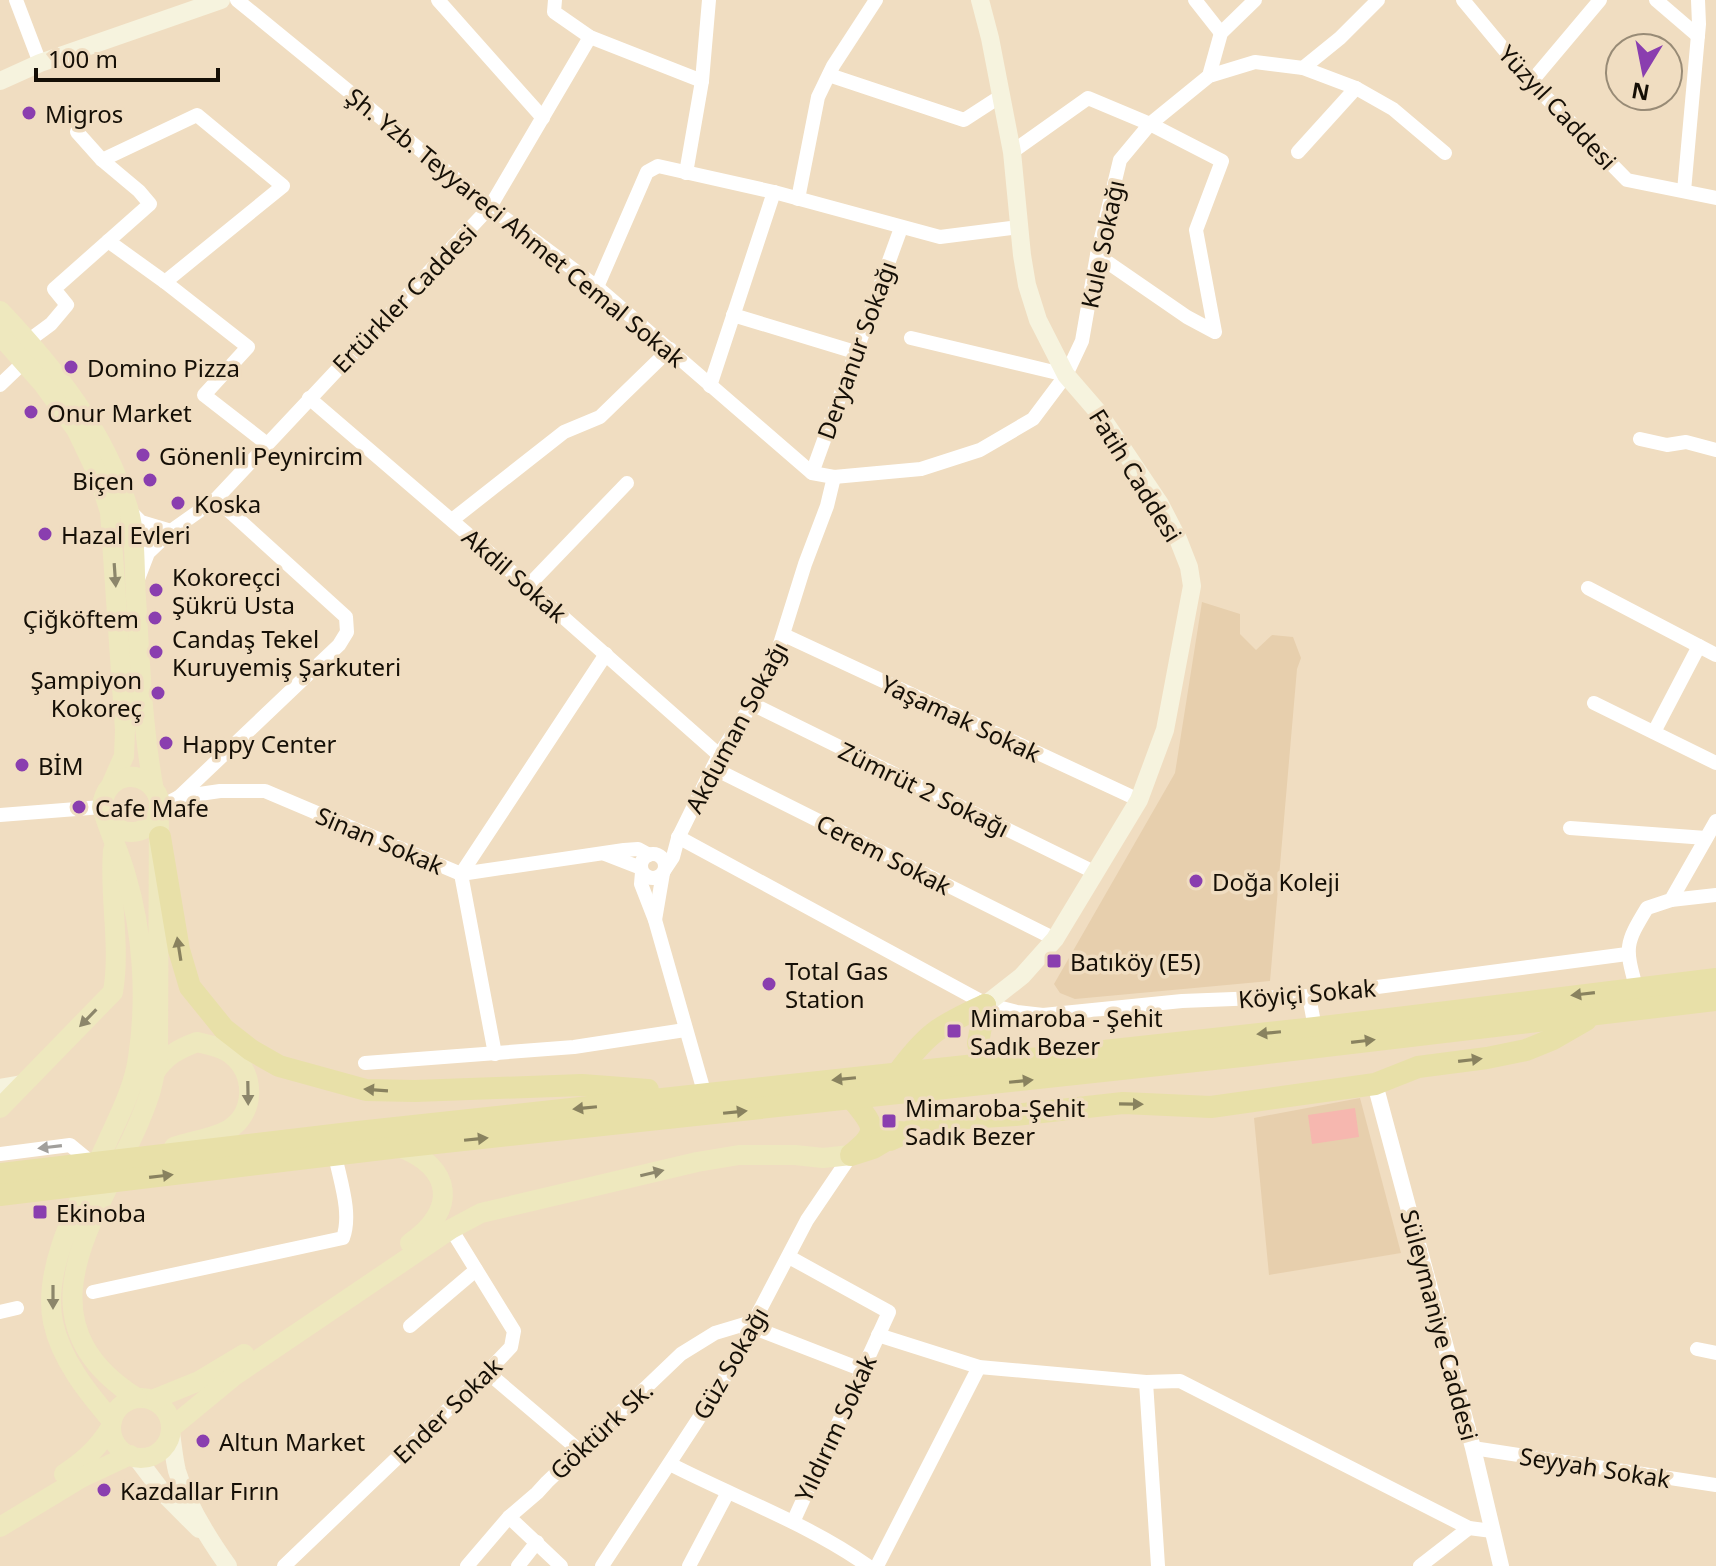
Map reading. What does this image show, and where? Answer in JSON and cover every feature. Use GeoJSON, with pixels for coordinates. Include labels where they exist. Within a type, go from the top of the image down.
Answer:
{"type":"FeatureCollection","features":[{"type":"Feature","properties":{"kind":"highway"},"geometry":{"type":"LineString","coordinates":[[160,837],[179,950],[190,987],[224,1029],[279,1066],[366,1090],[429,1091],[582,1085],[705,1095]]}},
{"type":"Feature","properties":{"kind":"highway"},"geometry":{"type":"LineString","coordinates":[[0,1174],[1315,1028],[1716,979]]}},
{"type":"Feature","properties":{"kind":"highway"},"geometry":{"type":"LineString","coordinates":[[0,1195],[399,1147],[853,1100],[1716,1000]]}},
{"type":"Feature","properties":{"kind":"highway"},"geometry":{"type":"LineString","coordinates":[[897,1074],[919,1045],[942,1025],[985,1005]]}},
{"type":"Feature","properties":{"kind":"highway"},"geometry":{"type":"LineString","coordinates":[[984,1063],[978,1043],[985,1005]]}},
{"type":"Feature","properties":{"kind":"highway"},"geometry":{"type":"LineString","coordinates":[[851,1155],[934,1120],[1123,1103],[1211,1107],[1375,1084],[1418,1067],[1526,1050],[1603,1013]]}},
{"type":"Feature","properties":{"kind":"highway"},"geometry":{"type":"LineString","coordinates":[[890,1140],[941,1090]]}},
{"type":"Feature","properties":{"kind":"highway"},"geometry":{"type":"LineString","coordinates":[[851,1155],[868,1141],[870,1132],[870,1119],[853,1100]]}},
{"type":"Feature","properties":{"kind":"main road"},"geometry":{"type":"LineString","coordinates":[[0,81],[40,63],[221,0]]}},
{"type":"Feature","properties":{"kind":"main road","name":"Fatih Caddesi"},"geometry":{"type":"LineString","coordinates":[[980,0],[1012,152],[1027,285],[1038,320],[1066,375],[1098,412],[1160,504],[1189,567],[1192,586],[1165,730],[1139,800],[1055,939],[1022,976],[985,1005]]}},
{"type":"Feature","properties":{"kind":"main road"},"geometry":{"type":"LineString","coordinates":[[0,311],[28,341],[92,423],[129,510],[143,730],[160,807],[157,921],[160,1021],[155,1072]]}},
{"type":"Feature","properties":{"kind":"main road"},"geometry":{"type":"LineString","coordinates":[[0,335],[44,385],[76,429],[99,477],[110,512],[125,730],[124,756],[103,798],[137,921],[141,970],[138,1057],[130,1115]]}},
{"type":"Feature","properties":{"kind":"main road"},"geometry":{"type":"LineString","coordinates":[[112,783],[128,776],[153,785]]}},
{"type":"Feature","properties":{"kind":"main road"},"geometry":{"type":"LineString","coordinates":[[109,822],[125,833],[135,833],[152,825],[160,807]]}},
{"type":"Feature","properties":{"kind":"main road"},"geometry":{"type":"LineString","coordinates":[[0,1108],[113,992],[116,972],[109,822]]}},
{"type":"Feature","properties":{"kind":"main road"},"geometry":{"type":"LineString","coordinates":[[138,1159],[228,1130],[241,1119],[248,1108],[248,1079],[232,1055],[197,1042],[163,1059],[130,1115],[80,1225],[58,1259],[52,1286],[53,1322],[74,1371],[112,1424],[117,1444],[133,1456],[214,1546]]}},
{"type":"Feature","properties":{"kind":"main road"},"geometry":{"type":"LineString","coordinates":[[0,1088],[22,1084]]}},
{"type":"Feature","properties":{"kind":"main road"},"geometry":{"type":"LineString","coordinates":[[0,1517],[84,1460],[101,1444],[122,1405],[199,1381],[229,1364],[426,1232],[439,1215],[443,1185],[436,1169],[416,1153],[399,1147]]}},
{"type":"Feature","properties":{"kind":"main road"},"geometry":{"type":"LineString","coordinates":[[0,1527],[81,1478],[133,1456],[154,1455],[162,1449],[171,1431],[234,1376],[451,1229],[481,1213],[739,1155],[823,1158],[851,1155]]}},
{"type":"Feature","properties":{"kind":"main road"},"geometry":{"type":"LineString","coordinates":[[80,1225],[72,1307],[92,1362],[118,1386],[165,1410],[182,1486],[225,1565]]}},
{"type":"Feature","properties":{"kind":"street"},"geometry":{"type":"LineString","coordinates":[[16,0],[40,63]]}},
{"type":"Feature","properties":{"kind":"street","name":"Şh. Yzb. Teyyareci Ahmet Cemal Sokak"},"geometry":{"type":"LineString","coordinates":[[237,0],[490,207],[597,287],[812,473]]}},
{"type":"Feature","properties":{"kind":"street"},"geometry":{"type":"LineString","coordinates":[[438,0],[543,118]]}},
{"type":"Feature","properties":{"kind":"street"},"geometry":{"type":"LineString","coordinates":[[555,0],[554,12],[590,37],[702,81]]}},
{"type":"Feature","properties":{"kind":"street"},"geometry":{"type":"LineString","coordinates":[[686,173],[702,81],[709,0]]}},
{"type":"Feature","properties":{"kind":"street"},"geometry":{"type":"LineString","coordinates":[[798,199],[818,97],[876,0]]}},
{"type":"Feature","properties":{"kind":"street"},"geometry":{"type":"LineString","coordinates":[[1195,0],[1221,33]]}},
{"type":"Feature","properties":{"kind":"street"},"geometry":{"type":"LineString","coordinates":[[1209,76],[1221,33],[1255,0]]}},
{"type":"Feature","properties":{"kind":"street"},"geometry":{"type":"LineString","coordinates":[[1303,68],[1340,38],[1378,0]]}},
{"type":"Feature","properties":{"kind":"street","name":"Yüzyıl Caddesi"},"geometry":{"type":"LineString","coordinates":[[1463,0],[1531,82],[1627,180],[1716,198]]}},
{"type":"Feature","properties":{"kind":"street"},"geometry":{"type":"LineString","coordinates":[[1531,82],[1600,0]]}},
{"type":"Feature","properties":{"kind":"street"},"geometry":{"type":"LineString","coordinates":[[1656,0],[1698,36]]}},
{"type":"Feature","properties":{"kind":"street"},"geometry":{"type":"LineString","coordinates":[[1684,191],[1698,36],[1698,0]]}},
{"type":"Feature","properties":{"kind":"street","name":"Ertürkler Caddesi"},"geometry":{"type":"LineString","coordinates":[[135,587],[148,553],[171,531],[216,499],[490,207],[590,37]]}},
{"type":"Feature","properties":{"kind":"street","name":"Kule Sokağı"},"geometry":{"type":"LineString","coordinates":[[834,477],[921,469],[980,450],[1033,419],[1066,375],[1082,341],[1097,255],[1120,160],[1150,124],[1209,76],[1255,62],[1303,68],[1356,88],[1393,109],[1445,153]]}},
{"type":"Feature","properties":{"kind":"street"},"geometry":{"type":"LineString","coordinates":[[829,75],[964,120],[1001,96]]}},
{"type":"Feature","properties":{"kind":"street"},"geometry":{"type":"LineString","coordinates":[[1298,152],[1356,88]]}},
{"type":"Feature","properties":{"kind":"street"},"geometry":{"type":"LineString","coordinates":[[1012,152],[1088,98],[1150,124],[1222,161],[1196,230],[1215,332],[1187,317],[1097,255]]}},
{"type":"Feature","properties":{"kind":"street"},"geometry":{"type":"LineString","coordinates":[[105,163],[197,115],[283,186],[165,282]]}},
{"type":"Feature","properties":{"kind":"street"},"geometry":{"type":"LineString","coordinates":[[28,341],[51,324],[67,305],[54,289],[150,204],[105,163],[77,132]]}},
{"type":"Feature","properties":{"kind":"street"},"geometry":{"type":"LineString","coordinates":[[597,287],[647,172],[658,166],[774,192],[940,237],[1019,227]]}},
{"type":"Feature","properties":{"kind":"street"},"geometry":{"type":"LineString","coordinates":[[710,386],[774,192]]}},
{"type":"Feature","properties":{"kind":"street","name":"Deryanur Sokağı"},"geometry":{"type":"LineString","coordinates":[[812,473],[901,228]]}},
{"type":"Feature","properties":{"kind":"street"},"geometry":{"type":"LineString","coordinates":[[108,241],[248,347],[204,395],[267,444]]}},
{"type":"Feature","properties":{"kind":"street"},"geometry":{"type":"LineString","coordinates":[[733,315],[855,352]]}},
{"type":"Feature","properties":{"kind":"street"},"geometry":{"type":"LineString","coordinates":[[911,338],[1066,375]]}},
{"type":"Feature","properties":{"kind":"street"},"geometry":{"type":"LineString","coordinates":[[452,520],[564,432],[600,417],[670,349]]}},
{"type":"Feature","properties":{"kind":"street"},"geometry":{"type":"LineString","coordinates":[[0,385],[23,363]]}},
{"type":"Feature","properties":{"kind":"street","name":"Akdil Sokak"},"geometry":{"type":"LineString","coordinates":[[309,398],[606,654],[716,762]]}},
{"type":"Feature","properties":{"kind":"street"},"geometry":{"type":"LineString","coordinates":[[1640,439],[1667,445],[1686,442],[1716,450]]}},
{"type":"Feature","properties":{"kind":"street"},"geometry":{"type":"LineString","coordinates":[[812,473],[834,477]]}},
{"type":"Feature","properties":{"kind":"street","name":"Akduman Sokağı"},"geometry":{"type":"LineString","coordinates":[[655,920],[664,871],[677,849],[678,837],[716,762],[774,663],[834,477]]}},
{"type":"Feature","properties":{"kind":"street"},"geometry":{"type":"LineString","coordinates":[[528,586],[627,483]]}},
{"type":"Feature","properties":{"kind":"street"},"geometry":{"type":"LineString","coordinates":[[153,785],[179,797],[339,645],[347,632],[346,617],[216,499]]}},
{"type":"Feature","properties":{"kind":"street"},"geometry":{"type":"LineString","coordinates":[[129,510],[141,522],[171,531]]}},
{"type":"Feature","properties":{"kind":"street"},"geometry":{"type":"LineString","coordinates":[[1588,588],[1716,655]]}},
{"type":"Feature","properties":{"kind":"street","name":"Yaşamak Sokak"},"geometry":{"type":"LineString","coordinates":[[784,635],[1139,800]]}},
{"type":"Feature","properties":{"kind":"street"},"geometry":{"type":"LineString","coordinates":[[1654,732],[1699,646]]}},
{"type":"Feature","properties":{"kind":"street"},"geometry":{"type":"LineString","coordinates":[[495,1054],[461,874],[606,654]]}},
{"type":"Feature","properties":{"kind":"street"},"geometry":{"type":"LineString","coordinates":[[1594,703],[1716,763]]}},
{"type":"Feature","properties":{"kind":"street","name":"Zümrüt 2 Sokağı"},"geometry":{"type":"LineString","coordinates":[[752,704],[1096,873]]}},
{"type":"Feature","properties":{"kind":"street","name":"Cerem Sokak"},"geometry":{"type":"LineString","coordinates":[[716,762],[1055,939]]}},
{"type":"Feature","properties":{"kind":"street","name":"Sinan Sokak"},"geometry":{"type":"LineString","coordinates":[[160,807],[179,797],[220,791],[265,791],[461,874],[638,849],[652,854]]}},
{"type":"Feature","properties":{"kind":"street"},"geometry":{"type":"LineString","coordinates":[[0,815],[109,822]]}},
{"type":"Feature","properties":{"kind":"street"},"geometry":{"type":"LineString","coordinates":[[1671,900],[1716,821]]}},
{"type":"Feature","properties":{"kind":"street"},"geometry":{"type":"LineString","coordinates":[[1570,828],[1706,838]]}},
{"type":"Feature","properties":{"kind":"street","name":"Akduman Sokağı"},"geometry":{"type":"LineString","coordinates":[[652,854],[678,837]]}},
{"type":"Feature","properties":{"kind":"street","name":"Köyiçi Sokak"},"geometry":{"type":"LineString","coordinates":[[678,837],[985,1005],[1017,1012],[1043,1015],[1182,1001],[1309,996],[1627,954]]}},
{"type":"Feature","properties":{"kind":"street"},"geometry":{"type":"LineString","coordinates":[[605,853],[642,870],[652,878],[664,871],[661,857],[652,854],[643,860],[642,870],[641,884],[655,920],[705,1095]]}},
{"type":"Feature","properties":{"kind":"street"},"geometry":{"type":"LineString","coordinates":[[1636,987],[1627,954],[1633,931],[1647,908],[1671,900],[1716,895]]}},
{"type":"Feature","properties":{"kind":"street"},"geometry":{"type":"LineString","coordinates":[[1309,996],[1315,1028]]}},
{"type":"Feature","properties":{"kind":"street"},"geometry":{"type":"LineString","coordinates":[[365,1063],[574,1047],[685,1030]]}},
{"type":"Feature","properties":{"kind":"street","name":"Süleymaniye Caddesi"},"geometry":{"type":"LineString","coordinates":[[1375,1084],[1473,1448],[1501,1566]]}},
{"type":"Feature","properties":{"kind":"street"},"geometry":{"type":"LineString","coordinates":[[0,1154],[70,1145],[93,1164]]}},
{"type":"Feature","properties":{"kind":"street"},"geometry":{"type":"LineString","coordinates":[[93,1292],[343,1238],[347,1228],[346,1212],[335,1155]]}},
{"type":"Feature","properties":{"kind":"street","name":"Güz Sokağı"},"geometry":{"type":"LineString","coordinates":[[602,1566],[720,1386],[807,1220],[851,1155]]}},
{"type":"Feature","properties":{"kind":"street","name":"Ender Sokak"},"geometry":{"type":"LineString","coordinates":[[284,1566],[511,1347],[514,1331],[451,1229]]}},
{"type":"Feature","properties":{"kind":"street"},"geometry":{"type":"LineString","coordinates":[[789,1257],[889,1312],[878,1335],[979,1367],[1146,1382],[1180,1381],[1469,1528],[1492,1531]]}},
{"type":"Feature","properties":{"kind":"street"},"geometry":{"type":"LineString","coordinates":[[410,1326],[476,1270]]}},
{"type":"Feature","properties":{"kind":"street"},"geometry":{"type":"LineString","coordinates":[[0,1312],[17,1308]]}},
{"type":"Feature","properties":{"kind":"street"},"geometry":{"type":"LineString","coordinates":[[753,1324],[863,1370]]}},
{"type":"Feature","properties":{"kind":"street","name":"Göktürk Sk."},"geometry":{"type":"LineString","coordinates":[[467,1566],[509,1517],[681,1354],[715,1333],[753,1324]]}},
{"type":"Feature","properties":{"kind":"street","name":"Yıldırım Sokak"},"geometry":{"type":"LineString","coordinates":[[793,1522],[878,1335]]}},
{"type":"Feature","properties":{"kind":"street"},"geometry":{"type":"LineString","coordinates":[[1697,1349],[1716,1353]]}},
{"type":"Feature","properties":{"kind":"street"},"geometry":{"type":"LineString","coordinates":[[877,1566],[979,1367]]}},
{"type":"Feature","properties":{"kind":"street"},"geometry":{"type":"LineString","coordinates":[[487,1372],[580,1451]]}},
{"type":"Feature","properties":{"kind":"street"},"geometry":{"type":"LineString","coordinates":[[1146,1382],[1158,1566]]}},
{"type":"Feature","properties":{"kind":"street","name":"Seyyah Sokak"},"geometry":{"type":"LineString","coordinates":[[1473,1448],[1716,1485]]}},
{"type":"Feature","properties":{"kind":"street"},"geometry":{"type":"LineString","coordinates":[[670,1464],[727,1494],[793,1522],[844,1549],[868,1566]]}},
{"type":"Feature","properties":{"kind":"street"},"geometry":{"type":"LineString","coordinates":[[689,1566],[727,1494]]}},
{"type":"Feature","properties":{"kind":"street"},"geometry":{"type":"LineString","coordinates":[[509,1517],[561,1566]]}},
{"type":"Feature","properties":{"kind":"street"},"geometry":{"type":"LineString","coordinates":[[1420,1566],[1469,1528]]}},
{"type":"Feature","properties":{"kind":"street"},"geometry":{"type":"LineString","coordinates":[[518,1566],[537,1542]]}},
{"type":"Feature","properties":{"kind":"shaded area","name":"Doğa Koleji"},"geometry":{"type":"Polygon","coordinates":[[[1202,602],[1240,614],[1240,634],[1256,650],[1272,635],[1293,637],[1301,658],[1297,669],[1270,981],[1075,999],[1060,993],[1054,984],[1175,773],[1202,602]]]}},
{"type":"Feature","properties":{"kind":"shaded area"},"geometry":{"type":"Polygon","coordinates":[[[1360,1098],[1401,1253],[1269,1275],[1254,1118],[1360,1098]]]}},
{"type":"Feature","properties":{"kind":"shaded area"},"geometry":{"type":"Polygon","coordinates":[[[1355,1108],[1359,1137],[1312,1144],[1308,1115],[1355,1108]]]}},
{"type":"Feature","properties":{"kind":"place","name":"Migros"},"geometry":{"type":"Point","coordinates":[29,113]}},
{"type":"Feature","properties":{"kind":"place","name":"Domino Pizza"},"geometry":{"type":"Point","coordinates":[71,367]}},
{"type":"Feature","properties":{"kind":"place","name":"Onur Market"},"geometry":{"type":"Point","coordinates":[31,412]}},
{"type":"Feature","properties":{"kind":"place","name":"Gönenli Peynircim"},"geometry":{"type":"Point","coordinates":[143,455]}},
{"type":"Feature","properties":{"kind":"place","name":"Biçen"},"geometry":{"type":"Point","coordinates":[150,480]}},
{"type":"Feature","properties":{"kind":"place","name":"Koska"},"geometry":{"type":"Point","coordinates":[178,503]}},
{"type":"Feature","properties":{"kind":"place","name":"Hazal Evleri"},"geometry":{"type":"Point","coordinates":[45,534]}},
{"type":"Feature","properties":{"kind":"place","name":"Kokoreçci Şükrü Usta"},"geometry":{"type":"Point","coordinates":[156,590]}},
{"type":"Feature","properties":{"kind":"place","name":"Çiğköftem"},"geometry":{"type":"Point","coordinates":[155,618]}},
{"type":"Feature","properties":{"kind":"place","name":"Candaş Tekel Kuruyemiş Şarkuteri"},"geometry":{"type":"Point","coordinates":[156,652]}},
{"type":"Feature","properties":{"kind":"place","name":"Şampiyon Kokoreç"},"geometry":{"type":"Point","coordinates":[158,693]}},
{"type":"Feature","properties":{"kind":"place","name":"Happy Center"},"geometry":{"type":"Point","coordinates":[166,743]}},
{"type":"Feature","properties":{"kind":"place","name":"BİM"},"geometry":{"type":"Point","coordinates":[22,765]}},
{"type":"Feature","properties":{"kind":"place","name":"Cafe Mafe"},"geometry":{"type":"Point","coordinates":[79,807]}},
{"type":"Feature","properties":{"kind":"place","name":"Doğa Koleji"},"geometry":{"type":"Point","coordinates":[1196,881]}},
{"type":"Feature","properties":{"kind":"place","name":"Batıköy (E5)"},"geometry":{"type":"Point","coordinates":[1054,961]}},
{"type":"Feature","properties":{"kind":"place","name":"Total Gas Station"},"geometry":{"type":"Point","coordinates":[769,984]}},
{"type":"Feature","properties":{"kind":"place","name":"Mimaroba - Şehit Sadık Bezer"},"geometry":{"type":"Point","coordinates":[954,1031]}},
{"type":"Feature","properties":{"kind":"place","name":"Mimaroba-Şehit Sadık Bezer"},"geometry":{"type":"Point","coordinates":[889,1121]}},
{"type":"Feature","properties":{"kind":"place","name":"Ekinoba"},"geometry":{"type":"Point","coordinates":[40,1212]}},
{"type":"Feature","properties":{"kind":"place","name":"Altun Market"},"geometry":{"type":"Point","coordinates":[203,1441]}},
{"type":"Feature","properties":{"kind":"place","name":"Kazdallar Fırın"},"geometry":{"type":"Point","coordinates":[104,1490]}}]}
